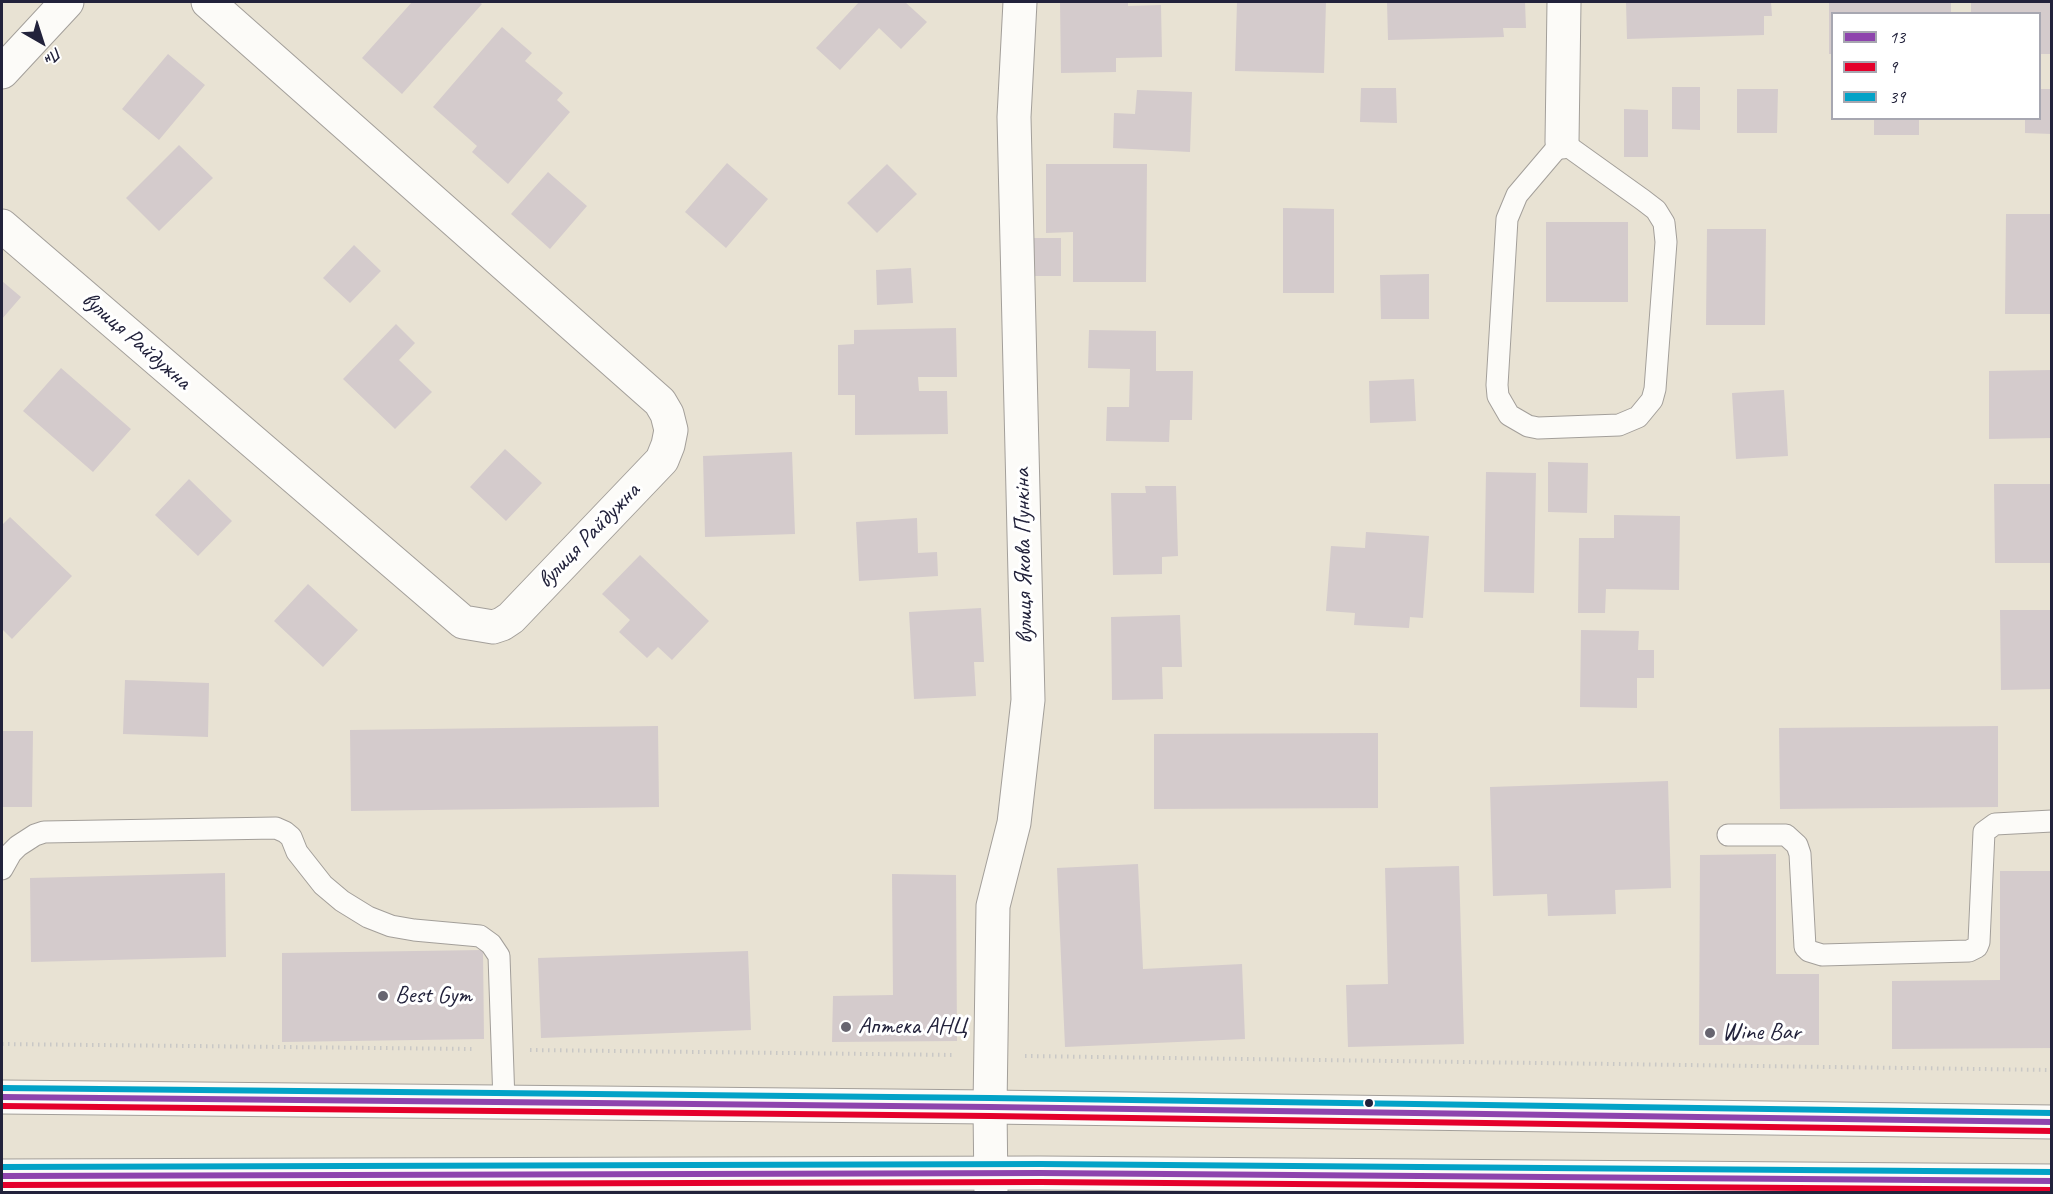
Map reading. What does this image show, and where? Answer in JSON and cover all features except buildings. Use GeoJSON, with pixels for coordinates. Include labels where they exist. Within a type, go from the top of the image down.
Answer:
{"type":"FeatureCollection","features":[{"type":"Feature","properties":{"kind":"main road"},"geometry":{"type":"LineString","coordinates":[[2,72],[67,2]]}},
{"type":"Feature","properties":{"kind":"main road","name":"вулиця Райдужна"},"geometry":{"type":"LineString","coordinates":[[2,226],[463,622],[492,627],[511,618],[662,460],[671,429],[667,414],[660,402],[208,2]]}},
{"type":"Feature","properties":{"kind":"main road","name":"вулиця Якова Пункіна"},"geometry":{"type":"LineString","coordinates":[[991,1183],[993,906],[1014,822],[1028,700],[1014,117],[1020,2]]}},
{"type":"Feature","properties":{"kind":"main road"},"geometry":{"type":"LineString","coordinates":[[1562,142],[1564,2]]}},
{"type":"Feature","properties":{"kind":"main road"},"geometry":{"type":"LineString","coordinates":[[2,1097],[990,1107],[2052,1122]]}},
{"type":"Feature","properties":{"kind":"main road"},"geometry":{"type":"LineString","coordinates":[[2,1176],[457,1184],[1856,1186],[2052,1181]]}},
{"type":"Feature","properties":{"kind":"lane"},"geometry":{"type":"LineString","coordinates":[[1562,142],[1656,210],[1664,223],[1666,242],[1655,389],[1652,400],[1638,417],[1619,425],[1538,428],[1528,426],[1509,415],[1498,396],[1507,219],[1517,195],[1562,142]]}},
{"type":"Feature","properties":{"kind":"lane"},"geometry":{"type":"LineString","coordinates":[[1728,836],[1786,835],[1797,845],[1800,854],[1805,946],[1809,951],[1822,955],[1969,951],[1977,947],[1979,942],[1984,832],[1995,824],[2052,821]]}},
{"type":"Feature","properties":{"kind":"lane"},"geometry":{"type":"LineString","coordinates":[[2,869],[18,846],[35,835],[45,832],[276,828],[285,832],[291,837],[297,852],[323,885],[342,901],[368,917],[391,926],[414,930],[480,936],[491,944],[499,956],[504,1102]]}},
{"type":"Feature","properties":{"kind":"path"},"geometry":{"type":"LineString","coordinates":[[2,1044],[2052,1070]]}},
{"type":"Feature","properties":{"kind":"transit line","name":"39"},"geometry":{"type":"LineString","coordinates":[[2,1088],[990,1098],[2052,1113]]}},
{"type":"Feature","properties":{"kind":"transit line","name":"13"},"geometry":{"type":"LineString","coordinates":[[2,1097],[990,1107],[2052,1122]]}},
{"type":"Feature","properties":{"kind":"transit line","name":"9"},"geometry":{"type":"LineString","coordinates":[[2,1106],[990,1116],[2052,1131]]}},
{"type":"Feature","properties":{"kind":"transit line","name":"39"},"geometry":{"type":"LineString","coordinates":[[2,1167],[1040,1164],[2052,1172]]}},
{"type":"Feature","properties":{"kind":"transit line","name":"13"},"geometry":{"type":"LineString","coordinates":[[2,1176],[1040,1173],[2052,1181]]}},
{"type":"Feature","properties":{"kind":"transit line","name":"9"},"geometry":{"type":"LineString","coordinates":[[2,1185],[1040,1182],[2052,1190]]}},
{"type":"Feature","properties":{"kind":"place","name":"Best Gym"},"geometry":{"type":"Point","coordinates":[383,996]}},
{"type":"Feature","properties":{"kind":"place","name":"Аптека АНЦ"},"geometry":{"type":"Point","coordinates":[846,1027]}},
{"type":"Feature","properties":{"kind":"place","name":"Wine Bar"},"geometry":{"type":"Point","coordinates":[1710,1033]}}]}
